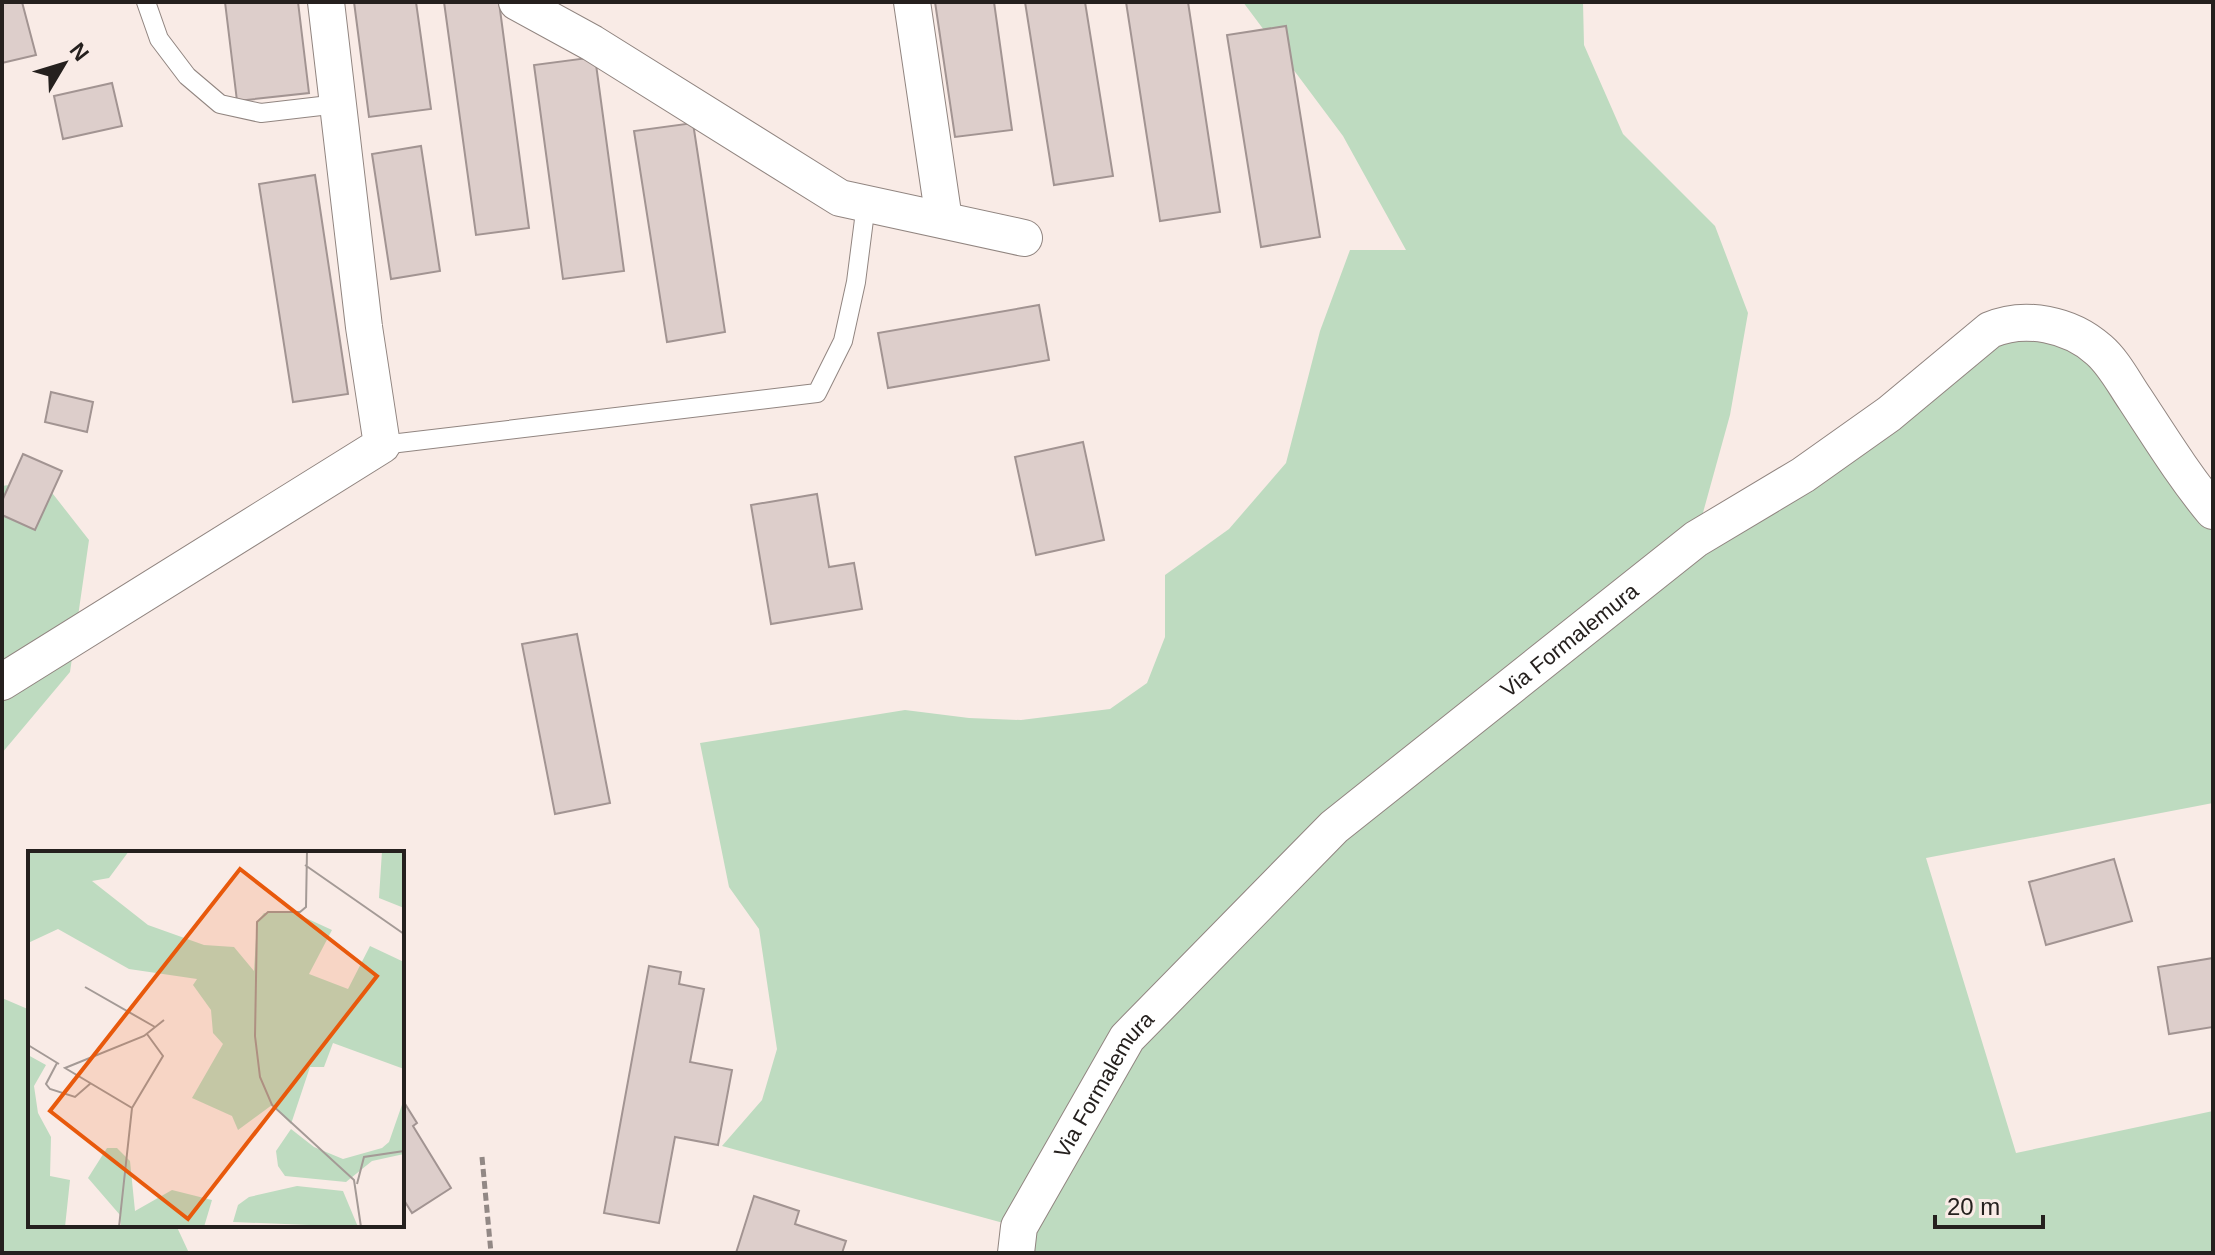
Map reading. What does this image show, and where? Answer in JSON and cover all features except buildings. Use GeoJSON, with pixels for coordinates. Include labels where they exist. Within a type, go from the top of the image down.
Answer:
{"type":"FeatureCollection","features":[{"type":"Feature","properties":{"kind":"street"},"geometry":{"type":"LineString","coordinates":[[2,682],[382,445],[364,327],[326,2]]}},
{"type":"Feature","properties":{"kind":"street"},"geometry":{"type":"LineString","coordinates":[[517,2],[592,43],[840,198],[1024,238]]}},
{"type":"Feature","properties":{"kind":"street"},"geometry":{"type":"LineString","coordinates":[[912,2],[944,220]]}},
{"type":"Feature","properties":{"kind":"street","name":"Via Formalemura"},"geometry":{"type":"LineString","coordinates":[[1016,1253],[1019,1227],[1127,1038],[1334,827],[1696,539],[1803,475],[1889,414],[1990,330],[2008,322],[2036,322],[2071,331],[2099,350],[2116,370],[2173,459],[2213,511]]}},
{"type":"Feature","properties":{"kind":"lane"},"geometry":{"type":"LineString","coordinates":[[146,2],[159,39],[187,76],[220,104],[261,113],[338,104]]}},
{"type":"Feature","properties":{"kind":"lane"},"geometry":{"type":"LineString","coordinates":[[382,445],[817,393],[843,341],[856,282],[866,204]]}},
{"type":"Feature","properties":{"kind":"path"},"geometry":{"type":"LineString","coordinates":[[482,1157],[491,1253]]}},
{"type":"Feature","properties":{"kind":"green space"},"geometry":{"type":"Polygon","coordinates":[[[1243,2],[1583,2],[1584,45],[1623,134],[1715,226],[1748,313],[1730,415],[1696,538],[1967,347],[2071,331],[2213,516],[2213,803],[1926,858],[2016,1153],[2213,1111],[2213,1253],[1016,1253],[1018,1227],[722,1146],[762,1100],[777,1049],[759,929],[729,887],[700,743],[905,710],[969,718],[1021,720],[1110,709],[1147,683],[1165,637],[1165,575],[1229,529],[1286,463],[1320,331],[1350,250],[1406,250],[1343,136],[1243,2]]]}},
{"type":"Feature","properties":{"kind":"green space"},"geometry":{"type":"Polygon","coordinates":[[[42,480],[89,540],[70,672],[2,753],[2,486],[42,480]]]}},
{"type":"Feature","properties":{"kind":"green space"},"geometry":{"type":"Polygon","coordinates":[[[2,998],[28,1009],[28,1227],[177,1227],[189,1253],[2,1253],[2,998]]]}}]}
